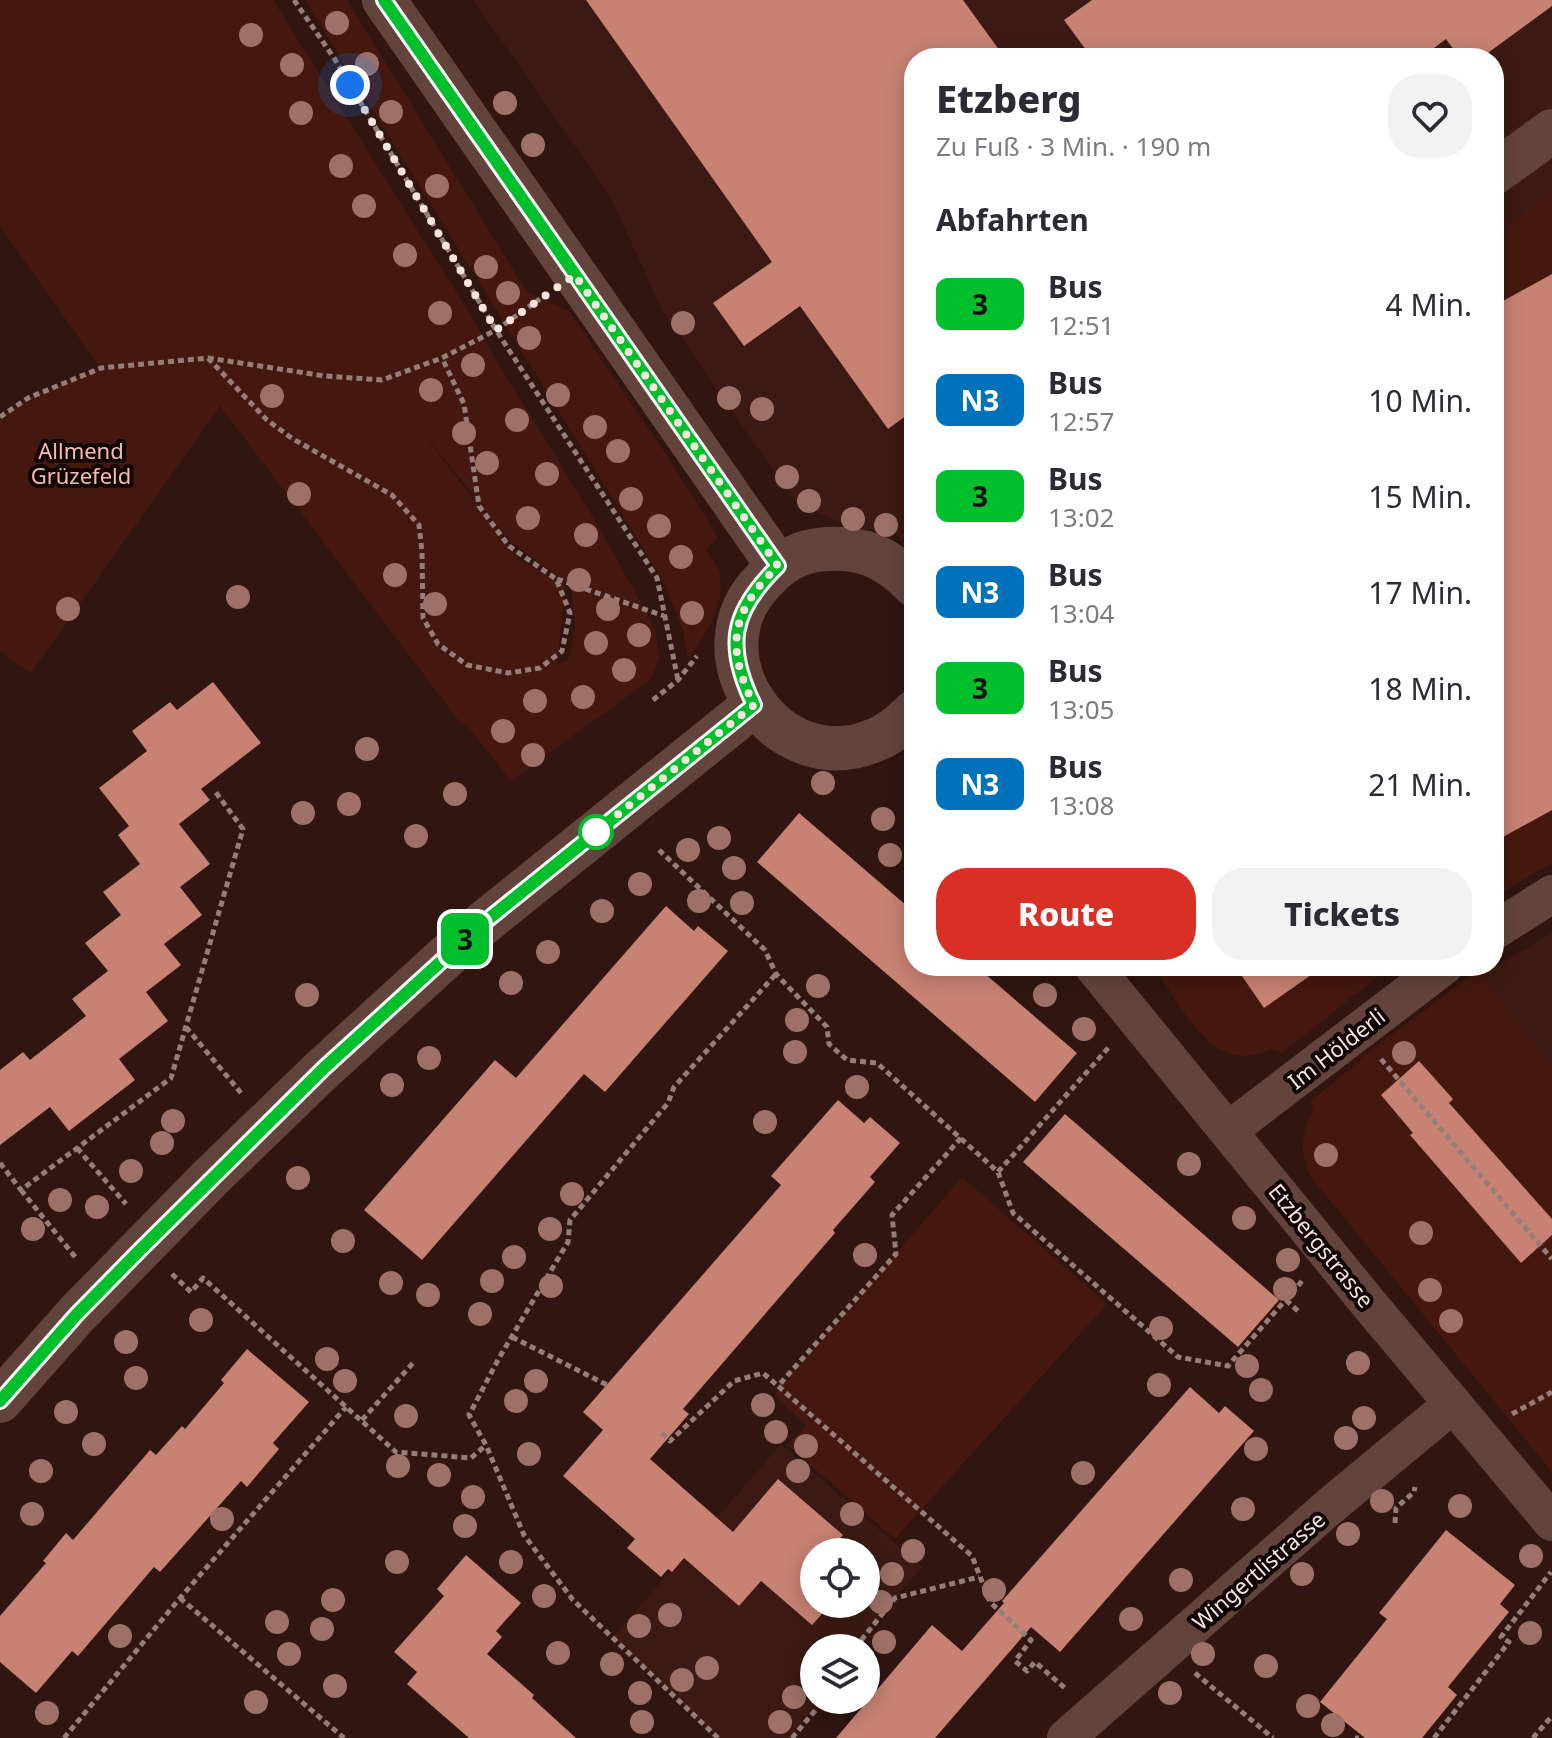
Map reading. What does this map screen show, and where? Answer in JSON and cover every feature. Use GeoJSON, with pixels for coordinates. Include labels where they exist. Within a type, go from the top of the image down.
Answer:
{"type":"FeatureCollection","features":[{"type":"Feature","properties":{"kind":"main road"},"geometry":{"type":"LineString","coordinates":[[384,0],[778,566]]}},
{"type":"Feature","properties":{"kind":"main road"},"geometry":{"type":"LineString","coordinates":[[1504,166],[1552,131]]}},
{"type":"Feature","properties":{"kind":"main road"},"geometry":{"type":"LineString","coordinates":[[904,574],[897,567],[869,553],[837,547],[806,552],[778,566],[756,588],[741,615],[735,646],[740,677],[754,705],[777,729],[808,744],[840,748],[904,731]]}},
{"type":"Feature","properties":{"kind":"main road"},"geometry":{"type":"LineString","coordinates":[[0,1401],[88,1303],[210,1178],[324,1068],[481,925],[754,705]]}},
{"type":"Feature","properties":{"kind":"street"},"geometry":{"type":"LineString","coordinates":[[1504,925],[1552,894]]}},
{"type":"Feature","properties":{"kind":"street","name":"Etzbergstrasse"},"geometry":{"type":"LineString","coordinates":[[1101,976],[1552,1522]]}},
{"type":"Feature","properties":{"kind":"street","name":"Im Hölderli"},"geometry":{"type":"LineString","coordinates":[[1229,1130],[1431,976]]}},
{"type":"Feature","properties":{"kind":"street","name":"Wingertlistrasse"},"geometry":{"type":"LineString","coordinates":[[1066,1738],[1330,1506],[1453,1404]]}},
{"type":"Feature","properties":{"kind":"path"},"geometry":{"type":"LineString","coordinates":[[294,0],[334,58],[496,330],[657,578],[678,680]]}},
{"type":"Feature","properties":{"kind":"path"},"geometry":{"type":"LineString","coordinates":[[0,417],[28,398],[101,368],[208,358],[325,376],[382,380],[442,358],[496,330],[575,275]]}},
{"type":"Feature","properties":{"kind":"path"},"geometry":{"type":"LineString","coordinates":[[208,358],[267,420],[293,439],[392,495],[419,525],[423,618],[438,644],[467,665],[508,673],[540,668],[562,651],[570,613],[556,579]]}},
{"type":"Feature","properties":{"kind":"path"},"geometry":{"type":"LineString","coordinates":[[442,358],[464,404],[479,506],[509,546],[556,579],[665,616]]}},
{"type":"Feature","properties":{"kind":"path"},"geometry":{"type":"LineString","coordinates":[[21,1190],[171,1078],[243,829],[214,790]]}},
{"type":"Feature","properties":{"kind":"path"},"geometry":{"type":"LineString","coordinates":[[659,850],[765,950],[776,974],[827,1027],[829,1044],[847,1060],[877,1063],[961,1138],[998,1172],[1013,1213],[1178,1357],[1228,1366],[1300,1284]]}},
{"type":"Feature","properties":{"kind":"path"},"geometry":{"type":"LineString","coordinates":[[718,1738],[573,1600],[524,1535],[486,1445],[469,1415],[568,1242],[570,1220],[668,1103],[674,1087],[776,974]]}},
{"type":"Feature","properties":{"kind":"path"},"geometry":{"type":"LineString","coordinates":[[186,1026],[245,1099]]}},
{"type":"Feature","properties":{"kind":"path"},"geometry":{"type":"LineString","coordinates":[[998,1172],[1116,1040]]}},
{"type":"Feature","properties":{"kind":"path"},"geometry":{"type":"LineString","coordinates":[[1373,1049],[1552,1259]]}},
{"type":"Feature","properties":{"kind":"path"},"geometry":{"type":"LineString","coordinates":[[778,1386],[896,1254],[892,1215],[961,1138]]}},
{"type":"Feature","properties":{"kind":"path"},"geometry":{"type":"LineString","coordinates":[[77,1148],[130,1209]]}},
{"type":"Feature","properties":{"kind":"path"},"geometry":{"type":"LineString","coordinates":[[0,1163],[79,1262]]}},
{"type":"Feature","properties":{"kind":"path"},"geometry":{"type":"LineString","coordinates":[[166,1268],[191,1292],[203,1278],[396,1452],[471,1458],[486,1445]]}},
{"type":"Feature","properties":{"kind":"path"},"geometry":{"type":"LineString","coordinates":[[1286,1300],[1298,1311]]}},
{"type":"Feature","properties":{"kind":"path"},"geometry":{"type":"LineString","coordinates":[[512,1337],[607,1385]]}},
{"type":"Feature","properties":{"kind":"path"},"geometry":{"type":"LineString","coordinates":[[362,1420],[413,1363]]}},
{"type":"Feature","properties":{"kind":"path"},"geometry":{"type":"LineString","coordinates":[[662,1433],[670,1441],[734,1381],[763,1373],[972,1556],[990,1602],[1031,1640],[1015,1661],[1027,1671],[1035,1662],[1075,1698]]}},
{"type":"Feature","properties":{"kind":"path"},"geometry":{"type":"LineString","coordinates":[[1501,1420],[1552,1392]]}},
{"type":"Feature","properties":{"kind":"path"},"geometry":{"type":"LineString","coordinates":[[64,1738],[180,1598],[346,1407]]}},
{"type":"Feature","properties":{"kind":"path"},"geometry":{"type":"LineString","coordinates":[[1434,1738],[1509,1642],[1501,1637],[1551,1572]]}},
{"type":"Feature","properties":{"kind":"path"},"geometry":{"type":"LineString","coordinates":[[866,1634],[895,1598],[979,1577]]}},
{"type":"Feature","properties":{"kind":"path"},"geometry":{"type":"LineString","coordinates":[[180,1598],[344,1738]]}},
{"type":"Feature","properties":{"kind":"path"},"geometry":{"type":"LineString","coordinates":[[1167,1650],[1273,1738]]}},
{"type":"Feature","properties":{"kind":"path"},"geometry":{"type":"LineString","coordinates":[[792,1738],[812,1714]]}},
{"type":"Feature","properties":{"kind":"path"},"geometry":{"type":"LineString","coordinates":[[1533,1738],[1552,1716]]}},
{"type":"Feature","properties":{"kind":"shaded area"},"geometry":{"type":"Polygon","coordinates":[[[473,0],[1552,0],[1552,863],[1504,891],[1504,48],[904,48],[904,542],[894,532],[849,527],[790,495],[662,310],[611,198],[473,0]]]}},
{"type":"Feature","properties":{"kind":"shaded area"},"geometry":{"type":"Polygon","coordinates":[[[1552,933],[1552,1066],[1483,976],[1504,976],[1504,962],[1552,933]]]}},
{"type":"Feature","properties":{"kind":"shaded area"},"geometry":{"type":"Polygon","coordinates":[[[781,1444],[922,1567],[880,1618],[880,1538],[800,1538],[800,1618],[880,1618],[867,1634],[800,1634],[800,1714],[812,1714],[792,1738],[718,1738],[613,1637],[781,1444]]]}},
{"type":"Feature","properties":{"kind":"green space","name":"Allmend Grüzefeld"},"geometry":{"type":"Polygon","coordinates":[[[0,0],[273,0],[472,317],[593,517],[655,628],[659,657],[651,679],[511,781],[465,723],[462,725],[220,406],[31,673],[0,651],[0,417],[28,398],[100,368],[0,226],[0,0]],[[412,419],[520,560],[565,586],[557,665],[568,659],[575,630],[571,586],[510,541],[412,419]]]}},
{"type":"Feature","properties":{"kind":"green space"},"geometry":{"type":"Polygon","coordinates":[[[305,0],[347,0],[527,292],[569,311],[718,537],[706,550],[719,572],[720,596],[713,619],[688,659],[683,631],[664,582],[305,0]]]}},
{"type":"Feature","properties":{"kind":"green space"},"geometry":{"type":"Polygon","coordinates":[[[1552,193],[1552,863],[1504,891],[1504,228],[1552,193]]]}},
{"type":"Feature","properties":{"kind":"green space"},"geometry":{"type":"Polygon","coordinates":[[[1160,976],[1378,976],[1282,1053],[1271,1049],[1250,1056],[1232,1054],[1216,1046],[1187,1017],[1160,976]]]}},
{"type":"Feature","properties":{"kind":"green space"},"geometry":{"type":"Polygon","coordinates":[[[1470,976],[1483,976],[1552,1066],[1552,1472],[1310,1176],[1303,1150],[1306,1126],[1314,1109],[1310,1102],[1373,1049],[1470,976]]]}},
{"type":"Feature","properties":{"kind":"green space"},"geometry":{"type":"Polygon","coordinates":[[[962,1177],[1107,1304],[895,1539],[788,1445],[806,1425],[774,1395],[962,1177]]]}},
{"type":"Feature","properties":{"kind":"building"},"geometry":{"type":"Polygon","coordinates":[[[586,0],[963,0],[998,48],[904,48],[904,417],[888,429],[800,306],[744,346],[713,303],[772,262],[586,0]]]}},
{"type":"Feature","properties":{"kind":"building"},"geometry":{"type":"Polygon","coordinates":[[[1092,0],[1552,0],[1552,6],[1495,48],[1453,48],[1446,39],[1434,48],[1085,48],[1064,20],[1092,0]]]}},
{"type":"Feature","properties":{"kind":"building"},"geometry":{"type":"Polygon","coordinates":[[[1552,274],[1552,810],[1504,836],[1504,300],[1552,274]]]}},
{"type":"Feature","properties":{"kind":"building"},"geometry":{"type":"Polygon","coordinates":[[[213,682],[261,743],[201,789],[210,800],[179,824],[210,864],[180,887],[202,915],[164,944],[181,965],[146,992],[168,1021],[119,1059],[135,1080],[69,1131],[50,1107],[0,1145],[0,1070],[23,1052],[30,1060],[86,1016],[72,999],[108,971],[85,943],[121,915],[103,892],[140,864],[118,835],[129,826],[99,788],[147,751],[132,731],[170,702],[177,710],[213,682]]]}},
{"type":"Feature","properties":{"kind":"building"},"geometry":{"type":"Polygon","coordinates":[[[799,813],[904,903],[904,976],[988,976],[1077,1053],[1035,1102],[757,862],[799,813]]]}},
{"type":"Feature","properties":{"kind":"building"},"geometry":{"type":"Polygon","coordinates":[[[666,906],[694,931],[698,926],[728,951],[605,1092],[584,1074],[422,1260],[364,1210],[495,1060],[516,1078],[666,906]]]}},
{"type":"Feature","properties":{"kind":"building"},"geometry":{"type":"Polygon","coordinates":[[[1242,976],[1310,976],[1264,1008],[1242,976]]]}},
{"type":"Feature","properties":{"kind":"building"},"geometry":{"type":"Polygon","coordinates":[[[1419,1061],[1453,1099],[1449,1103],[1552,1219],[1552,1235],[1521,1263],[1410,1135],[1413,1133],[1381,1095],[1419,1061]]]}},
{"type":"Feature","properties":{"kind":"building"},"geometry":{"type":"Polygon","coordinates":[[[838,1100],[864,1123],[870,1117],[900,1143],[870,1177],[875,1182],[833,1230],[835,1233],[683,1409],[689,1414],[650,1459],[733,1532],[778,1479],[843,1535],[840,1538],[800,1538],[800,1615],[761,1581],[739,1606],[684,1558],[672,1572],[668,1569],[661,1577],[627,1548],[635,1539],[563,1476],[603,1430],[583,1412],[781,1185],[771,1176],[838,1100]]]}},
{"type":"Feature","properties":{"kind":"building"},"geometry":{"type":"Polygon","coordinates":[[[1065,1114],[1279,1300],[1238,1347],[1023,1162],[1065,1114]]]}},
{"type":"Feature","properties":{"kind":"building"},"geometry":{"type":"Polygon","coordinates":[[[247,1349],[309,1402],[273,1443],[279,1449],[247,1487],[241,1481],[160,1572],[154,1567],[78,1656],[72,1651],[36,1693],[0,1662],[0,1616],[46,1563],[43,1561],[66,1533],[73,1540],[150,1450],[156,1455],[182,1426],[185,1429],[224,1383],[221,1380],[247,1349]]]}},
{"type":"Feature","properties":{"kind":"building"},"geometry":{"type":"Polygon","coordinates":[[[1190,1387],[1219,1413],[1225,1406],[1254,1431],[1060,1652],[1031,1627],[935,1738],[836,1738],[856,1714],[880,1714],[880,1686],[932,1625],[962,1651],[1004,1603],[1002,1601],[1190,1387]]]}},
{"type":"Feature","properties":{"kind":"building"},"geometry":{"type":"Polygon","coordinates":[[[1446,1530],[1515,1585],[1500,1604],[1509,1612],[1448,1687],[1457,1695],[1422,1738],[1365,1738],[1320,1702],[1387,1619],[1379,1613],[1446,1530]]]}},
{"type":"Feature","properties":{"kind":"building"},"geometry":{"type":"Polygon","coordinates":[[[466,1555],[521,1603],[496,1631],[502,1637],[487,1654],[534,1695],[532,1698],[576,1738],[469,1738],[407,1684],[417,1672],[394,1652],[444,1596],[437,1589],[466,1555]]]}},
{"type":"Feature","properties":{"kind":"building"},"geometry":{"type":"Polygon","coordinates":[[[804,1618],[818,1618],[812,1625],[804,1618]]]}},
{"type":"Feature","properties":{"kind":"bus line","name":"3"},"geometry":{"type":"LineString","coordinates":[[0,1401],[77,1314],[210,1178],[324,1068],[481,925],[754,705],[740,677],[735,646],[741,615],[756,588],[778,566],[384,0]]}},
{"type":"Feature","properties":{"kind":"route"},"geometry":{"type":"LineString","coordinates":[[350,85],[496,330],[575,275],[778,566],[756,588],[741,615],[735,646],[740,677],[754,705],[596,832]]}}]}
